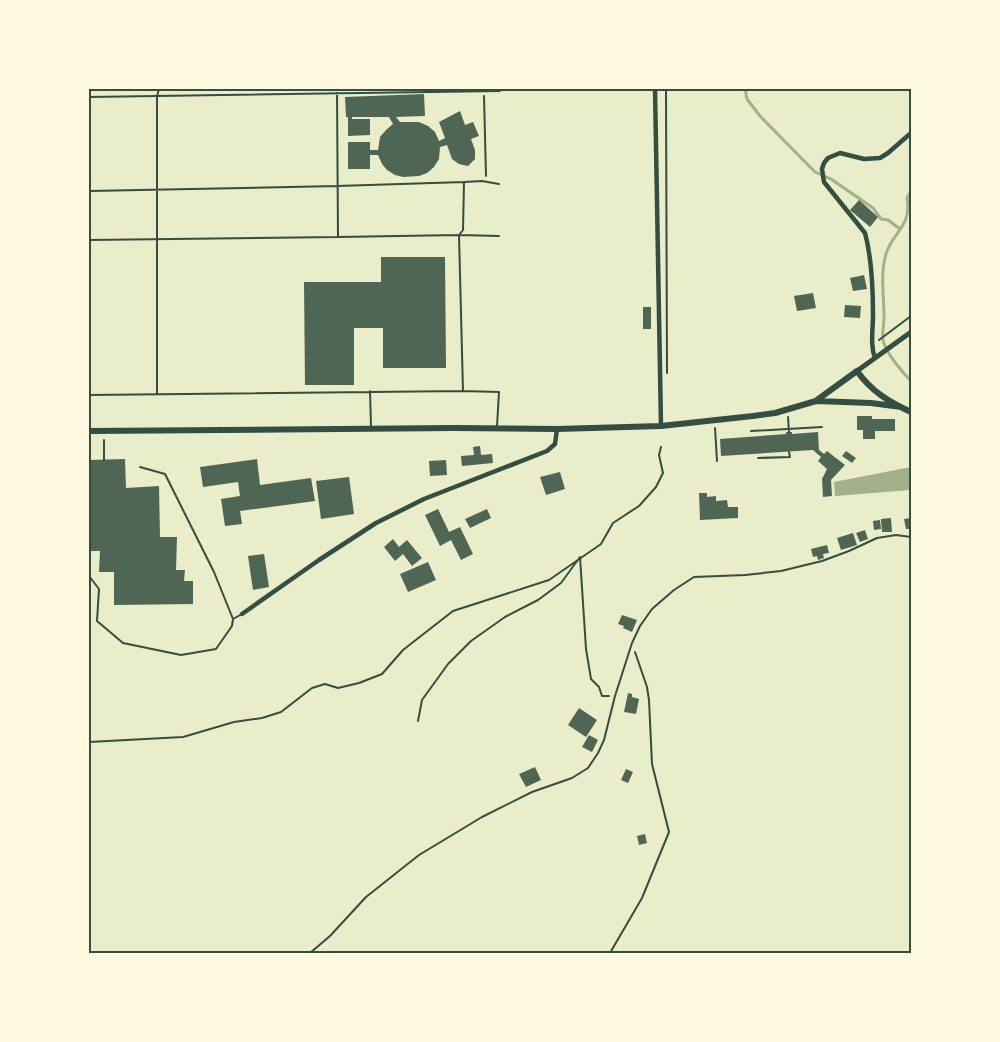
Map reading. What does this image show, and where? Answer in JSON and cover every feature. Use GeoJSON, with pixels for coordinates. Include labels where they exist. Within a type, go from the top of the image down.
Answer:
{"type":"FeatureCollection","features":[{"type":"Feature","properties":{"kind":"main road"},"geometry":{"type":"LineString","coordinates":[[816,401],[857,371],[879,395],[911,412]]}},
{"type":"Feature","properties":{"kind":"main road"},"geometry":{"type":"LineString","coordinates":[[89,431],[371,428],[557,429],[660,426],[754,416],[816,401],[901,407]]}},
{"type":"Feature","properties":{"kind":"street"},"geometry":{"type":"LineString","coordinates":[[655,89],[660,426]]}},
{"type":"Feature","properties":{"kind":"street"},"geometry":{"type":"LineString","coordinates":[[875,358],[871,350],[873,298],[868,243],[865,233],[824,182],[822,169],[824,163],[834,154],[840,153],[864,159],[880,158],[911,133]]}},
{"type":"Feature","properties":{"kind":"street"},"geometry":{"type":"LineString","coordinates":[[857,371],[911,332]]}},
{"type":"Feature","properties":{"kind":"street"},"geometry":{"type":"LineString","coordinates":[[242,614],[318,560],[376,523],[424,499],[548,451],[555,444],[557,429]]}},
{"type":"Feature","properties":{"kind":"lane"},"geometry":{"type":"LineString","coordinates":[[157,393],[156,190],[157,96],[159,89]]}},
{"type":"Feature","properties":{"kind":"lane"},"geometry":{"type":"LineString","coordinates":[[89,96],[500,91]]}},
{"type":"Feature","properties":{"kind":"lane"},"geometry":{"type":"LineString","coordinates":[[337,92],[338,237]]}},
{"type":"Feature","properties":{"kind":"lane"},"geometry":{"type":"LineString","coordinates":[[463,390],[459,235],[463,230],[464,182]]}},
{"type":"Feature","properties":{"kind":"lane"},"geometry":{"type":"LineString","coordinates":[[89,191],[464,182],[499,184]]}},
{"type":"Feature","properties":{"kind":"lane"},"geometry":{"type":"LineString","coordinates":[[89,240],[499,236]]}},
{"type":"Feature","properties":{"kind":"lane"},"geometry":{"type":"LineString","coordinates":[[89,394],[463,390],[499,392],[497,428]]}},
{"type":"Feature","properties":{"kind":"lane"},"geometry":{"type":"LineString","coordinates":[[370,391],[371,428]]}},
{"type":"Feature","properties":{"kind":"lane"},"geometry":{"type":"LineString","coordinates":[[89,576],[99,589],[97,621],[123,643],[181,655],[216,649],[232,626],[233,619],[214,572],[165,474],[140,467]]}},
{"type":"Feature","properties":{"kind":"lane"},"geometry":{"type":"LineString","coordinates":[[310,953],[330,936],[366,897],[419,855],[482,818],[532,792],[572,778],[588,768],[604,740],[615,696],[632,642],[652,609],[674,590],[694,577],[745,575],[781,571],[822,561],[876,538],[896,534],[911,537]]}},
{"type":"Feature","properties":{"kind":"lane"},"geometry":{"type":"LineString","coordinates":[[233,619],[242,614]]}},
{"type":"Feature","properties":{"kind":"path"},"geometry":{"type":"LineString","coordinates":[[660,378],[668,372],[666,89]]}},
{"type":"Feature","properties":{"kind":"path"},"geometry":{"type":"LineString","coordinates":[[484,91],[486,182]]}},
{"type":"Feature","properties":{"kind":"path"},"geometry":{"type":"LineString","coordinates":[[878,340],[911,316]]}},
{"type":"Feature","properties":{"kind":"path"},"geometry":{"type":"LineString","coordinates":[[787,409],[789,430]]}},
{"type":"Feature","properties":{"kind":"path"},"geometry":{"type":"LineString","coordinates":[[751,431],[822,427]]}},
{"type":"Feature","properties":{"kind":"path"},"geometry":{"type":"LineString","coordinates":[[715,428],[717,461]]}},
{"type":"Feature","properties":{"kind":"path"},"geometry":{"type":"LineString","coordinates":[[104,431],[104,460]]}},
{"type":"Feature","properties":{"kind":"path"},"geometry":{"type":"LineString","coordinates":[[89,742],[183,737],[234,722],[262,718],[281,712],[312,688],[325,684],[338,688],[382,674],[403,650],[453,611],[549,580],[601,544],[613,523],[639,506],[656,487],[663,473],[659,455],[661,447]]}},
{"type":"Feature","properties":{"kind":"path"},"geometry":{"type":"LineString","coordinates":[[758,458],[790,457],[790,452]]}},
{"type":"Feature","properties":{"kind":"path"},"geometry":{"type":"LineString","coordinates":[[766,453],[766,458]]}},
{"type":"Feature","properties":{"kind":"path"},"geometry":{"type":"LineString","coordinates":[[580,557],[586,649],[591,679],[599,687],[602,696],[615,696]]}},
{"type":"Feature","properties":{"kind":"path"},"geometry":{"type":"LineString","coordinates":[[418,721],[422,700],[454,659],[471,641],[505,617],[538,600],[561,583],[580,557]]}},
{"type":"Feature","properties":{"kind":"path"},"geometry":{"type":"LineString","coordinates":[[610,953],[642,898],[669,832],[652,764],[647,687],[632,642]]}},
{"type":"Feature","properties":{"kind":"shaded area"},"geometry":{"type":"Polygon","coordinates":[[[911,467],[911,490],[835,496],[834,482],[911,467]]]}},
{"type":"Feature","properties":{"kind":"building"},"geometry":{"type":"Polygon","coordinates":[[[424,94],[425,116],[396,117],[400,122],[419,122],[428,126],[435,132],[439,141],[445,138],[439,122],[460,111],[465,125],[473,122],[479,136],[471,139],[475,150],[475,159],[468,166],[459,164],[452,159],[447,145],[440,147],[439,159],[434,167],[427,173],[419,176],[403,177],[395,175],[387,170],[378,155],[370,155],[370,169],[348,169],[348,142],[370,142],[370,150],[378,150],[380,137],[393,124],[389,117],[352,117],[352,119],[370,119],[370,135],[348,136],[345,97],[424,94]]]}},
{"type":"Feature","properties":{"kind":"building"},"geometry":{"type":"Polygon","coordinates":[[[859,200],[878,217],[870,227],[850,210],[859,200]]]}},
{"type":"Feature","properties":{"kind":"building"},"geometry":{"type":"Polygon","coordinates":[[[381,257],[445,257],[446,368],[383,368],[383,328],[354,328],[354,385],[305,385],[304,282],[381,282],[381,257]]]}},
{"type":"Feature","properties":{"kind":"building"},"geometry":{"type":"Polygon","coordinates":[[[864,275],[867,289],[853,291],[850,278],[864,275]]]}},
{"type":"Feature","properties":{"kind":"building"},"geometry":{"type":"Polygon","coordinates":[[[813,293],[816,308],[797,311],[794,296],[813,293]]]}},
{"type":"Feature","properties":{"kind":"building"},"geometry":{"type":"Polygon","coordinates":[[[845,305],[861,306],[860,318],[844,317],[845,305]]]}},
{"type":"Feature","properties":{"kind":"building"},"geometry":{"type":"Polygon","coordinates":[[[643,307],[651,307],[651,329],[643,329],[643,307]]]}},
{"type":"Feature","properties":{"kind":"building"},"geometry":{"type":"Polygon","coordinates":[[[857,416],[872,416],[872,419],[895,419],[895,431],[875,431],[875,439],[863,439],[863,430],[857,430],[857,416]]]}},
{"type":"Feature","properties":{"kind":"building"},"geometry":{"type":"Polygon","coordinates":[[[786,432],[792,432],[792,434],[818,432],[819,450],[824,454],[827,451],[845,465],[831,480],[832,496],[823,497],[822,479],[827,469],[818,461],[821,457],[813,450],[721,456],[720,439],[786,434],[786,432]]]}},
{"type":"Feature","properties":{"kind":"building"},"geometry":{"type":"Polygon","coordinates":[[[480,446],[481,455],[492,454],[493,463],[462,466],[461,456],[474,455],[473,447],[480,446]]]}},
{"type":"Feature","properties":{"kind":"building"},"geometry":{"type":"Polygon","coordinates":[[[846,451],[856,458],[852,463],[842,456],[846,451]]]}},
{"type":"Feature","properties":{"kind":"building"},"geometry":{"type":"Polygon","coordinates":[[[125,459],[126,488],[159,486],[160,537],[177,537],[176,570],[185,570],[184,581],[193,581],[193,604],[114,605],[114,572],[99,572],[100,551],[89,551],[89,460],[125,459]]]}},
{"type":"Feature","properties":{"kind":"building"},"geometry":{"type":"Polygon","coordinates":[[[257,459],[260,485],[311,478],[315,501],[240,511],[242,524],[225,526],[221,499],[240,496],[238,482],[203,487],[200,467],[257,459]]]}},
{"type":"Feature","properties":{"kind":"building"},"geometry":{"type":"Polygon","coordinates":[[[446,460],[447,475],[430,476],[429,461],[446,460]]]}},
{"type":"Feature","properties":{"kind":"building"},"geometry":{"type":"Polygon","coordinates":[[[560,472],[565,489],[546,495],[540,477],[560,472]]]}},
{"type":"Feature","properties":{"kind":"building"},"geometry":{"type":"Polygon","coordinates":[[[349,477],[354,514],[321,519],[316,481],[349,477]]]}},
{"type":"Feature","properties":{"kind":"building"},"geometry":{"type":"Polygon","coordinates":[[[699,493],[707,493],[707,497],[716,496],[716,501],[727,500],[728,507],[738,507],[738,518],[700,520],[699,493]]]}},
{"type":"Feature","properties":{"kind":"building"},"geometry":{"type":"Polygon","coordinates":[[[438,509],[449,532],[460,527],[473,554],[461,560],[451,540],[440,546],[425,515],[438,509]]]}},
{"type":"Feature","properties":{"kind":"building"},"geometry":{"type":"Polygon","coordinates":[[[487,509],[491,518],[470,528],[465,519],[487,509]]]}},
{"type":"Feature","properties":{"kind":"building"},"geometry":{"type":"Polygon","coordinates":[[[891,518],[892,532],[882,532],[881,519],[891,518]]]}},
{"type":"Feature","properties":{"kind":"building"},"geometry":{"type":"Polygon","coordinates":[[[911,518],[911,529],[906,529],[904,519],[911,518]]]}},
{"type":"Feature","properties":{"kind":"building"},"geometry":{"type":"Polygon","coordinates":[[[880,520],[881,529],[874,530],[873,521],[880,520]]]}},
{"type":"Feature","properties":{"kind":"building"},"geometry":{"type":"Polygon","coordinates":[[[865,530],[868,539],[860,542],[856,533],[865,530]]]}},
{"type":"Feature","properties":{"kind":"building"},"geometry":{"type":"Polygon","coordinates":[[[853,533],[857,545],[841,550],[837,538],[853,533]]]}},
{"type":"Feature","properties":{"kind":"building"},"geometry":{"type":"Polygon","coordinates":[[[393,539],[399,547],[407,540],[422,558],[412,566],[403,554],[395,561],[384,547],[393,539]]]}},
{"type":"Feature","properties":{"kind":"building"},"geometry":{"type":"Polygon","coordinates":[[[827,545],[829,553],[823,554],[824,558],[818,560],[817,556],[813,557],[811,549],[827,545]]]}},
{"type":"Feature","properties":{"kind":"building"},"geometry":{"type":"Polygon","coordinates":[[[264,554],[269,587],[253,590],[248,556],[264,554]]]}},
{"type":"Feature","properties":{"kind":"building"},"geometry":{"type":"Polygon","coordinates":[[[428,562],[436,580],[408,592],[400,574],[428,562]]]}},
{"type":"Feature","properties":{"kind":"building"},"geometry":{"type":"Polygon","coordinates":[[[622,615],[637,620],[632,632],[618,624],[622,615]]]}},
{"type":"Feature","properties":{"kind":"building"},"geometry":{"type":"Polygon","coordinates":[[[628,693],[632,694],[632,697],[639,699],[636,714],[624,712],[628,693]]]}},
{"type":"Feature","properties":{"kind":"building"},"geometry":{"type":"Polygon","coordinates":[[[579,708],[597,720],[586,737],[568,725],[579,708]]]}},
{"type":"Feature","properties":{"kind":"building"},"geometry":{"type":"Polygon","coordinates":[[[589,735],[598,740],[592,752],[582,747],[589,735]]]}},
{"type":"Feature","properties":{"kind":"building"},"geometry":{"type":"Polygon","coordinates":[[[535,767],[541,780],[526,787],[519,774],[535,767]]]}},
{"type":"Feature","properties":{"kind":"building"},"geometry":{"type":"Polygon","coordinates":[[[626,769],[633,772],[628,783],[621,780],[626,769]]]}},
{"type":"Feature","properties":{"kind":"building"},"geometry":{"type":"Polygon","coordinates":[[[645,834],[647,843],[639,845],[637,836],[645,834]]]}},
{"type":"Feature","properties":{"kind":"waterway"},"geometry":{"type":"LineString","coordinates":[[745,89],[747,99],[760,116],[815,172],[831,179],[873,208],[881,219],[888,220],[900,229]]}},
{"type":"Feature","properties":{"kind":"waterway"},"geometry":{"type":"LineString","coordinates":[[911,191],[907,198],[907,216],[886,254],[883,277],[883,340],[899,368],[911,381]]}}]}
